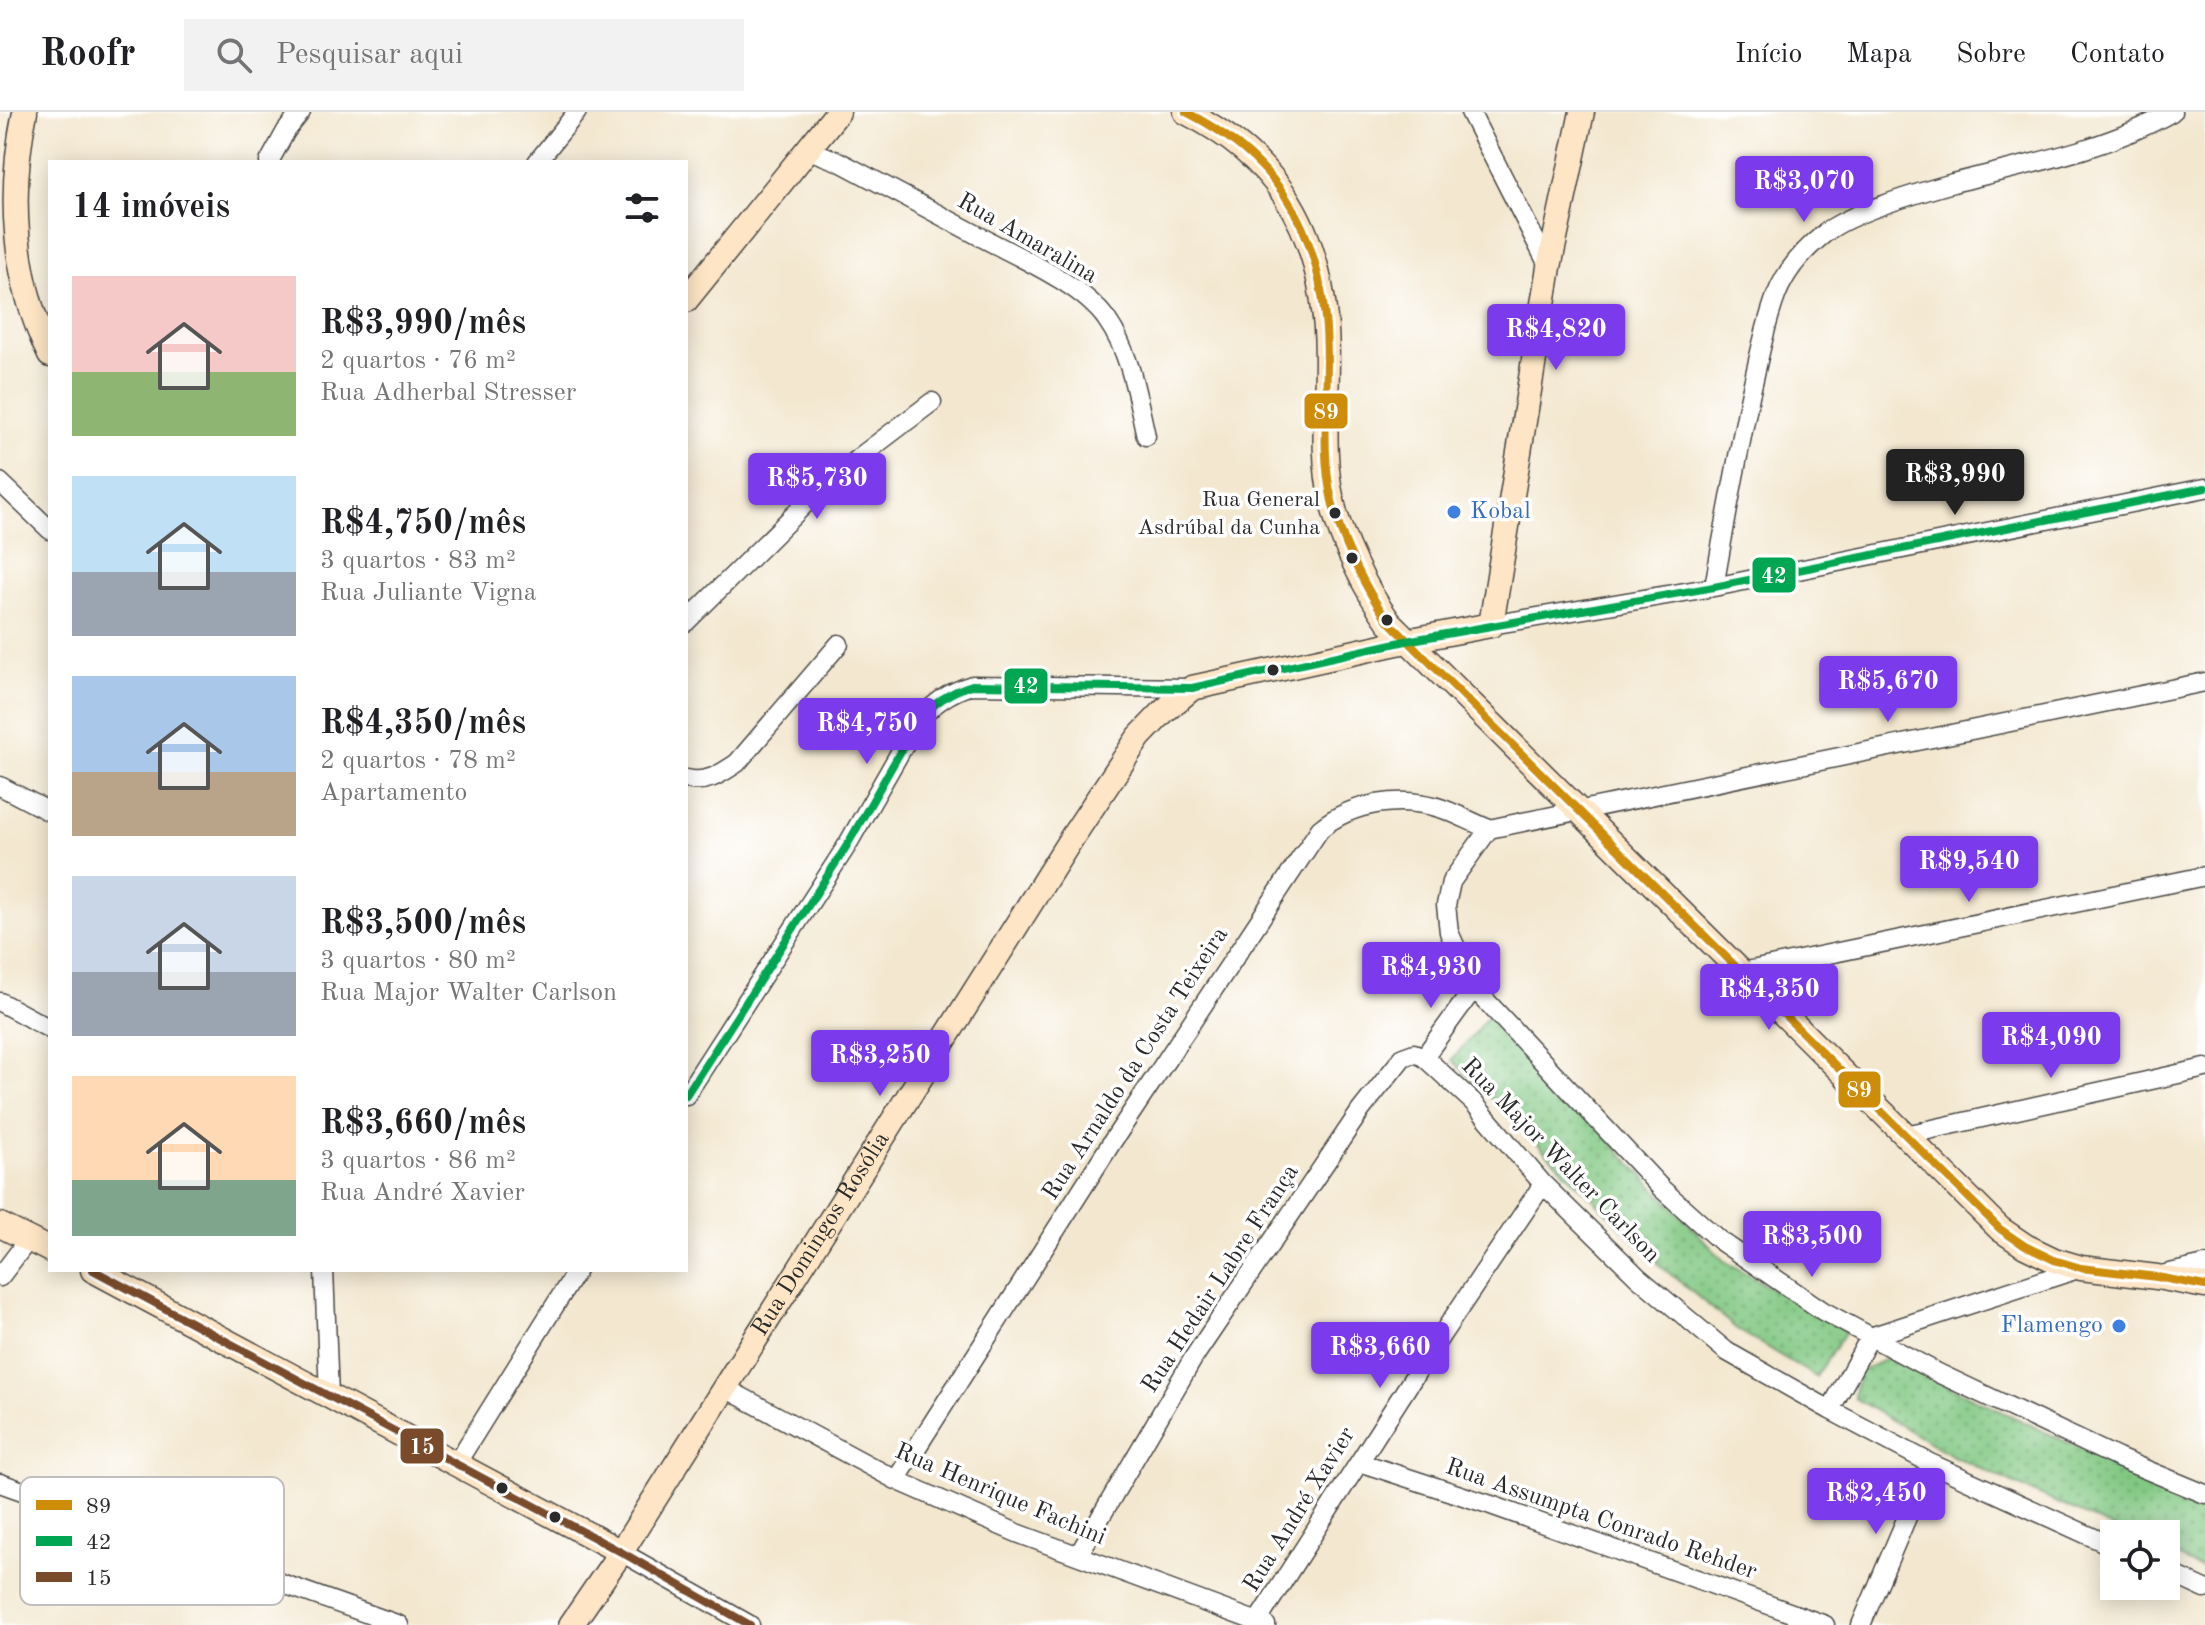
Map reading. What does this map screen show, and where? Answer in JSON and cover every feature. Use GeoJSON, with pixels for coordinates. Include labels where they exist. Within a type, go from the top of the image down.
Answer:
{"type":"FeatureCollection","features":[{"type":"Feature","properties":{"kind":"street"},"geometry":{"type":"LineString","coordinates":[[25,112],[16,175],[15,230],[25,284],[39,333],[48,351]]}},
{"type":"Feature","properties":{"kind":"street"},"geometry":{"type":"LineString","coordinates":[[270,160],[301,112]]}},
{"type":"Feature","properties":{"kind":"street"},"geometry":{"type":"LineString","coordinates":[[539,160],[577,112]]}},
{"type":"Feature","properties":{"kind":"street"},"geometry":{"type":"LineString","coordinates":[[688,298],[838,112]]}},
{"type":"Feature","properties":{"kind":"street"},"geometry":{"type":"LineString","coordinates":[[1186,112],[1220,129],[1271,174],[1296,212],[1316,269],[1326,319],[1326,440],[1332,501],[1358,570],[1386,618],[2000,1229],[2025,1246],[2081,1268],[2205,1286]]}},
{"type":"Feature","properties":{"kind":"street"},"geometry":{"type":"LineString","coordinates":[[1470,112],[1549,267]]}},
{"type":"Feature","properties":{"kind":"street"},"geometry":{"type":"LineString","coordinates":[[1491,625],[1549,267],[1582,112]]}},
{"type":"Feature","properties":{"kind":"street"},"geometry":{"type":"LineString","coordinates":[[2141,112],[2165,116]]}},
{"type":"Feature","properties":{"kind":"street"},"geometry":{"type":"LineString","coordinates":[[1714,587],[1760,350],[1776,295],[1792,266],[1825,232],[1868,211],[1950,184],[2067,155],[2165,116]]}},
{"type":"Feature","properties":{"kind":"street","name":"Rua Amaralina"},"geometry":{"type":"LineString","coordinates":[[809,150],[840,162],[1038,267],[1085,297],[1106,318],[1119,340],[1146,436]]}},
{"type":"Feature","properties":{"kind":"street"},"geometry":{"type":"LineString","coordinates":[[688,620],[807,502],[932,402]]}},
{"type":"Feature","properties":{"kind":"street"},"geometry":{"type":"LineString","coordinates":[[0,482],[48,528]]}},
{"type":"Feature","properties":{"kind":"street"},"geometry":{"type":"LineString","coordinates":[[688,1092],[846,847],[918,721],[933,704],[954,691],[972,685],[1192,688],[1406,641],[1714,587],[2205,488]]}},
{"type":"Feature","properties":{"kind":"street"},"geometry":{"type":"LineString","coordinates":[[688,779],[715,778],[737,763],[839,644]]}},
{"type":"Feature","properties":{"kind":"street"},"geometry":{"type":"LineString","coordinates":[[2205,682],[1489,829],[1451,882],[1446,905],[1449,932],[1474,988],[1662,1189],[1719,1240],[1810,1303],[1870,1337],[2118,1458],[2205,1494]]}},
{"type":"Feature","properties":{"kind":"street","name":"Rua Domingos Rosólia"},"geometry":{"type":"LineString","coordinates":[[571,1625],[621,1552],[1120,764],[1155,721],[1192,688]]}},
{"type":"Feature","properties":{"kind":"street"},"geometry":{"type":"LineString","coordinates":[[0,786],[48,811]]}},
{"type":"Feature","properties":{"kind":"street","name":"Rua Arnaldo da Costa Teixeira"},"geometry":{"type":"LineString","coordinates":[[896,1480],[1112,1142],[1320,829],[1337,815],[1353,809],[1395,802],[1443,809],[1489,829]]}},
{"type":"Feature","properties":{"kind":"street"},"geometry":{"type":"LineString","coordinates":[[1742,972],[2205,876]]}},
{"type":"Feature","properties":{"kind":"street","name":"Rua Major Walter Carlson"},"geometry":{"type":"LineString","coordinates":[[1474,988],[1424,1057],[1473,1102],[1543,1184],[1638,1277],[1726,1351],[1930,1463],[2100,1541]]}},
{"type":"Feature","properties":{"kind":"street"},"geometry":{"type":"LineString","coordinates":[[0,1002],[48,1028]]}},
{"type":"Feature","properties":{"kind":"street","name":"Rua Hedair Labre França"},"geometry":{"type":"LineString","coordinates":[[1079,1554],[1194,1357],[1361,1110],[1403,1057],[1414,1053],[1424,1057]]}},
{"type":"Feature","properties":{"kind":"street"},"geometry":{"type":"LineString","coordinates":[[1906,1135],[2205,1068]]}},
{"type":"Feature","properties":{"kind":"street","name":"Rua André Xavier"},"geometry":{"type":"LineString","coordinates":[[1262,1624],[1359,1462],[1543,1184]]}},
{"type":"Feature","properties":{"kind":"street"},"geometry":{"type":"LineString","coordinates":[[0,1225],[39,1245],[0,1277]]}},
{"type":"Feature","properties":{"kind":"street"},"geometry":{"type":"LineString","coordinates":[[2157,1277],[2205,1265]]}},
{"type":"Feature","properties":{"kind":"street"},"geometry":{"type":"LineString","coordinates":[[1830,1410],[1870,1337],[2081,1268]]}},
{"type":"Feature","properties":{"kind":"street"},"geometry":{"type":"LineString","coordinates":[[97,1272],[621,1552],[750,1625]]}},
{"type":"Feature","properties":{"kind":"street"},"geometry":{"type":"LineString","coordinates":[[324,1272],[329,1396]]}},
{"type":"Feature","properties":{"kind":"street"},"geometry":{"type":"LineString","coordinates":[[456,1464],[576,1272]]}},
{"type":"Feature","properties":{"kind":"street","name":"Rua Henrique Fachini"},"geometry":{"type":"LineString","coordinates":[[725,1388],[896,1480],[1017,1533],[1262,1624]]}},
{"type":"Feature","properties":{"kind":"street","name":"Rua Assumpta Conrado Rehder"},"geometry":{"type":"LineString","coordinates":[[1359,1462],[1491,1505],[1825,1625]]}},
{"type":"Feature","properties":{"kind":"street"},"geometry":{"type":"LineString","coordinates":[[1861,1625],[1930,1463]]}},
{"type":"Feature","properties":{"kind":"street"},"geometry":{"type":"LineString","coordinates":[[0,1483],[20,1490]]}},
{"type":"Feature","properties":{"kind":"street"},"geometry":{"type":"LineString","coordinates":[[2180,1577],[2205,1589]]}},
{"type":"Feature","properties":{"kind":"street"},"geometry":{"type":"LineString","coordinates":[[284,1584],[399,1625]]}},
{"type":"Feature","properties":{"kind":"green space"},"geometry":{"type":"Polygon","coordinates":[[[1490,1014],[1723,1260],[1846,1331],[1816,1377],[1738,1330],[1663,1268],[1452,1060],[1490,1014]]]}},
{"type":"Feature","properties":{"kind":"green space"},"geometry":{"type":"Polygon","coordinates":[[[1888,1358],[2205,1507],[2205,1570],[2180,1558],[2180,1520],[2100,1522],[1953,1456],[1854,1398],[1857,1373],[1888,1358]]]}},
{"type":"Feature","properties":{"kind":"transit line","name":"89"},"geometry":{"type":"LineString","coordinates":[[1186,112],[1217,129],[1243,149],[1266,171],[1300,221],[1320,283],[1325,318],[1325,433],[1332,501],[1355,564],[1389,622],[2000,1229],[2054,1260],[2081,1268],[2205,1286]]}},
{"type":"Feature","properties":{"kind":"transit line","name":"42"},"geometry":{"type":"LineString","coordinates":[[688,1092],[846,847],[918,721],[956,691],[972,685],[1192,688],[1406,641],[1714,587],[2205,488]]}},
{"type":"Feature","properties":{"kind":"transit line","name":"15"},"geometry":{"type":"LineString","coordinates":[[97,1272],[621,1552],[750,1625]]}},
{"type":"Feature","properties":{"kind":"place","name":"Kobal"},"geometry":{"type":"Point","coordinates":[1454,512]}},
{"type":"Feature","properties":{"kind":"place","name":"Rua General Asdrúbal da Cunha"},"geometry":{"type":"Point","coordinates":[1335,513]}},
{"type":"Feature","properties":{"kind":"place","name":"Flamengo"},"geometry":{"type":"Point","coordinates":[2119,1326]}}]}
